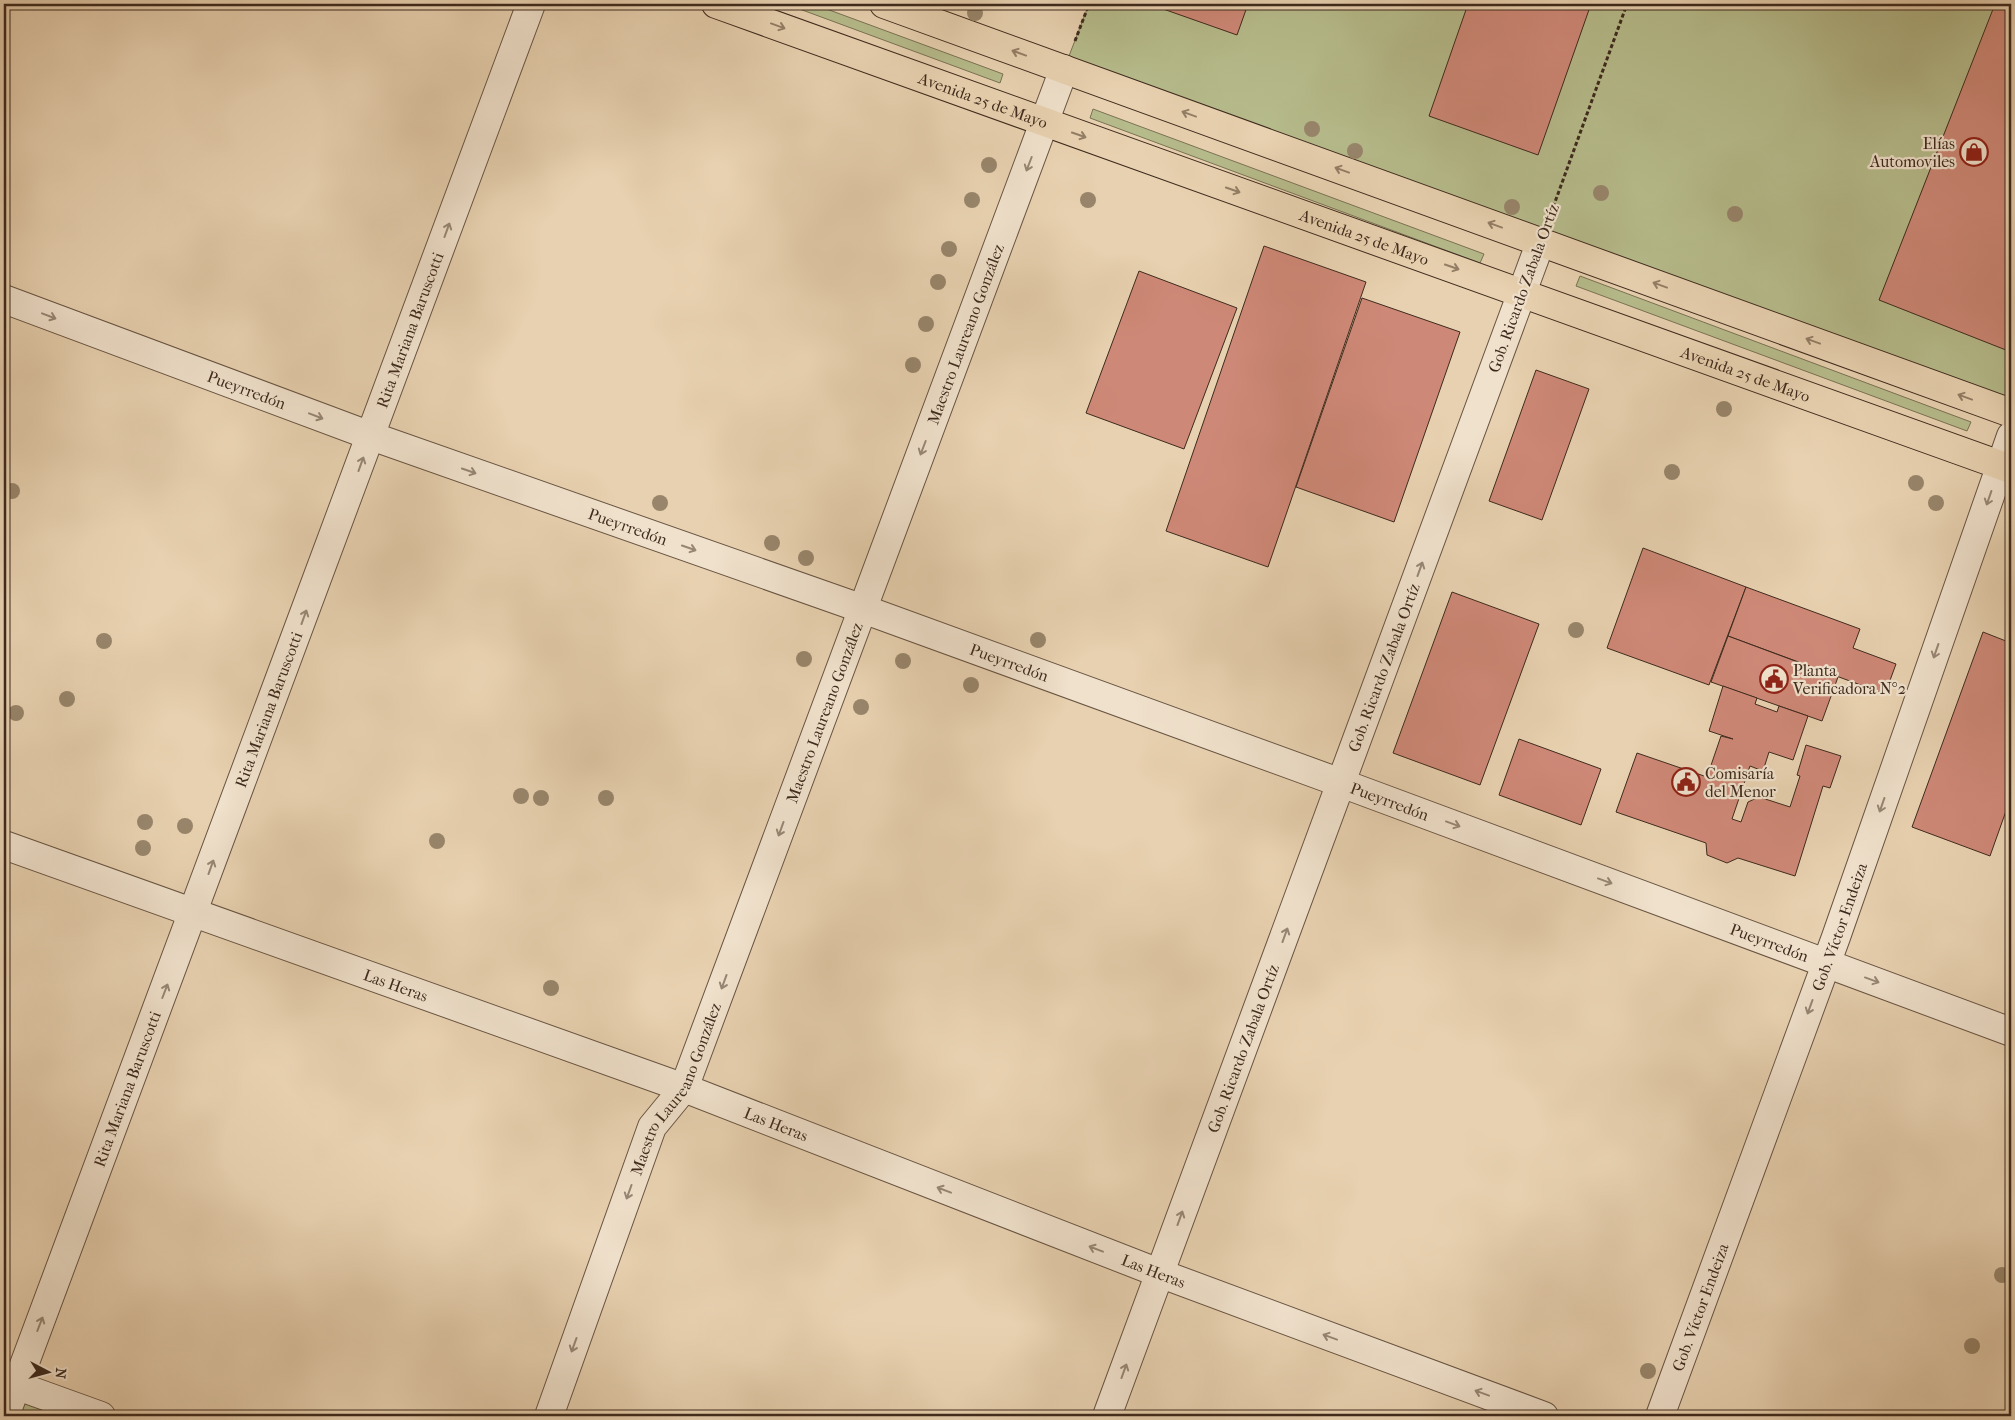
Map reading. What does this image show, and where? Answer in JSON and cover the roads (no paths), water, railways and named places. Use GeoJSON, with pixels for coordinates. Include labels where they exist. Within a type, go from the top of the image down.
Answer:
{"type":"FeatureCollection","features":[{"type":"Feature","properties":{"kind":"main road","name":"Avenida 25 de Mayo"},"geometry":{"type":"LineString","coordinates":[[716,4],[2006,467]]}},
{"type":"Feature","properties":{"kind":"main road"},"geometry":{"type":"LineString","coordinates":[[884,4],[2011,413]]}},
{"type":"Feature","properties":{"kind":"street","name":"Rita Mariana Baruscotti"},"geometry":{"type":"LineString","coordinates":[[5,1416],[10,1383],[194,913],[531,4]]}},
{"type":"Feature","properties":{"kind":"street","name":"Maestro Laureano González"},"geometry":{"type":"LineString","coordinates":[[549,1416],[652,1127],[684,1088],[1064,69]]}},
{"type":"Feature","properties":{"kind":"street","name":"Gob. Ricardo Zabala Ortíz"},"geometry":{"type":"LineString","coordinates":[[1107,1416],[1541,241]]}},
{"type":"Feature","properties":{"kind":"street","name":"Pueyrredón"},"geometry":{"type":"LineString","coordinates":[[4,299],[371,436],[863,609],[1341,782],[2011,1032]]}},
{"type":"Feature","properties":{"kind":"street","name":"Gob. Víctor Endeiza"},"geometry":{"type":"LineString","coordinates":[[1660,1416],[2006,467],[2011,436]]}},
{"type":"Feature","properties":{"kind":"street","name":"Las Heras"},"geometry":{"type":"LineString","coordinates":[[4,845],[684,1088],[1160,1274],[1544,1416]]}},
{"type":"Feature","properties":{"kind":"street"},"geometry":{"type":"LineString","coordinates":[[10,1383],[101,1416]]}},
{"type":"Feature","properties":{"kind":"place","name":"Elías Automoviles"},"geometry":{"type":"Point","coordinates":[1974,152]}},
{"type":"Feature","properties":{"kind":"place","name":"Planta Verificadora N°2"},"geometry":{"type":"Point","coordinates":[1774,679]}},
{"type":"Feature","properties":{"kind":"place","name":"Comisaría del Menor"},"geometry":{"type":"Point","coordinates":[1686,782]}}]}
